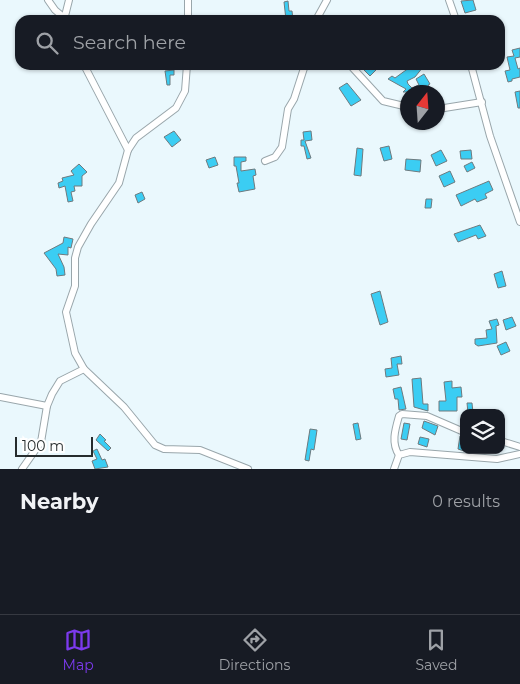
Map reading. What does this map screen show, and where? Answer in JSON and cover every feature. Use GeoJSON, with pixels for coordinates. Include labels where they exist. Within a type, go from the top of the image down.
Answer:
{"type":"FeatureCollection","features":[{"type":"Feature","properties":{"kind":"street"},"geometry":{"type":"LineString","coordinates":[[48,0],[55,10],[62,15]]}},
{"type":"Feature","properties":{"kind":"street"},"geometry":{"type":"LineString","coordinates":[[66,15],[69,0]]}},
{"type":"Feature","properties":{"kind":"street"},"geometry":{"type":"LineString","coordinates":[[188,0],[188,15]]}},
{"type":"Feature","properties":{"kind":"street"},"geometry":{"type":"LineString","coordinates":[[319,15],[327,0]]}},
{"type":"Feature","properties":{"kind":"street"},"geometry":{"type":"LineString","coordinates":[[448,0],[454,15]]}},
{"type":"Feature","properties":{"kind":"street"},"geometry":{"type":"LineString","coordinates":[[87,70],[128,150]]}},
{"type":"Feature","properties":{"kind":"street"},"geometry":{"type":"LineString","coordinates":[[187,70],[185,91],[176,108],[136,138],[128,150],[119,184],[91,224],[75,258],[75,286],[66,312],[75,353],[84,369],[124,407],[159,448],[200,450],[248,469]]}},
{"type":"Feature","properties":{"kind":"street"},"geometry":{"type":"LineString","coordinates":[[264,161],[275,157],[282,147],[288,109],[294,99],[303,70]]}},
{"type":"Feature","properties":{"kind":"street"},"geometry":{"type":"LineString","coordinates":[[355,70],[383,101],[400,105]]}},
{"type":"Feature","properties":{"kind":"street"},"geometry":{"type":"LineString","coordinates":[[473,70],[490,136],[520,222]]}},
{"type":"Feature","properties":{"kind":"street"},"geometry":{"type":"LineString","coordinates":[[445,108],[482,102]]}},
{"type":"Feature","properties":{"kind":"street"},"geometry":{"type":"LineString","coordinates":[[22,469],[41,442],[47,406],[60,381],[84,369]]}},
{"type":"Feature","properties":{"kind":"street"},"geometry":{"type":"LineString","coordinates":[[0,397],[47,406]]}},
{"type":"Feature","properties":{"kind":"street"},"geometry":{"type":"LineString","coordinates":[[399,455],[395,449],[394,439],[399,416],[402,414],[428,416],[460,430]]}},
{"type":"Feature","properties":{"kind":"street"},"geometry":{"type":"LineString","coordinates":[[505,442],[520,447]]}},
{"type":"Feature","properties":{"kind":"street"},"geometry":{"type":"LineString","coordinates":[[399,455],[410,452],[497,459],[520,454]]}},
{"type":"Feature","properties":{"kind":"street"},"geometry":{"type":"LineString","coordinates":[[394,469],[399,455]]}},
{"type":"Feature","properties":{"kind":"building"},"geometry":{"type":"Polygon","coordinates":[[[473,0],[476,10],[465,13],[461,1],[473,0]]]}},
{"type":"Feature","properties":{"kind":"building"},"geometry":{"type":"Polygon","coordinates":[[[288,1],[289,11],[292,11],[292,15],[285,15],[284,2],[288,1]]]}},
{"type":"Feature","properties":{"kind":"building"},"geometry":{"type":"Polygon","coordinates":[[[520,48],[520,57],[515,58],[518,69],[520,68],[520,77],[508,82],[505,71],[510,70],[507,57],[514,56],[512,50],[520,48]]]}},
{"type":"Feature","properties":{"kind":"building"},"geometry":{"type":"Polygon","coordinates":[[[174,70],[174,75],[170,75],[170,85],[167,85],[165,71],[174,70]]]}},
{"type":"Feature","properties":{"kind":"building"},"geometry":{"type":"Polygon","coordinates":[[[364,70],[376,70],[370,76],[364,70]]]}},
{"type":"Feature","properties":{"kind":"building"},"geometry":{"type":"Polygon","coordinates":[[[406,70],[421,70],[415,77],[407,81],[409,85],[400,86],[388,79],[392,76],[395,78],[406,70]]]}},
{"type":"Feature","properties":{"kind":"building"},"geometry":{"type":"Polygon","coordinates":[[[424,74],[430,84],[419,85],[416,79],[424,74]]]}},
{"type":"Feature","properties":{"kind":"building"},"geometry":{"type":"Polygon","coordinates":[[[347,83],[361,100],[351,106],[339,88],[347,83]]]}},
{"type":"Feature","properties":{"kind":"building"},"geometry":{"type":"Polygon","coordinates":[[[520,91],[520,108],[518,108],[515,92],[520,91]]]}},
{"type":"Feature","properties":{"kind":"building"},"geometry":{"type":"Polygon","coordinates":[[[174,131],[181,140],[172,147],[164,137],[174,131]]]}},
{"type":"Feature","properties":{"kind":"building"},"geometry":{"type":"Polygon","coordinates":[[[311,131],[312,140],[305,141],[311,158],[307,159],[304,146],[301,146],[301,140],[304,140],[303,132],[311,131]]]}},
{"type":"Feature","properties":{"kind":"building"},"geometry":{"type":"Polygon","coordinates":[[[389,146],[392,159],[384,161],[380,148],[389,146]]]}},
{"type":"Feature","properties":{"kind":"building"},"geometry":{"type":"Polygon","coordinates":[[[357,148],[363,149],[361,176],[354,175],[357,148]]]}},
{"type":"Feature","properties":{"kind":"building"},"geometry":{"type":"Polygon","coordinates":[[[441,150],[447,161],[436,166],[431,155],[441,150]]]}},
{"type":"Feature","properties":{"kind":"building"},"geometry":{"type":"Polygon","coordinates":[[[471,150],[472,159],[461,159],[460,151],[471,150]]]}},
{"type":"Feature","properties":{"kind":"building"},"geometry":{"type":"Polygon","coordinates":[[[215,157],[218,165],[209,168],[206,160],[215,157]]]}},
{"type":"Feature","properties":{"kind":"building"},"geometry":{"type":"Polygon","coordinates":[[[234,157],[246,157],[246,161],[241,162],[241,171],[255,169],[256,175],[253,176],[255,189],[239,192],[234,157]]]}},
{"type":"Feature","properties":{"kind":"building"},"geometry":{"type":"Polygon","coordinates":[[[406,159],[421,160],[420,172],[405,170],[406,159]]]}},
{"type":"Feature","properties":{"kind":"building"},"geometry":{"type":"Polygon","coordinates":[[[472,162],[475,168],[467,172],[464,166],[472,162]]]}},
{"type":"Feature","properties":{"kind":"building"},"geometry":{"type":"Polygon","coordinates":[[[79,164],[87,172],[82,176],[82,186],[74,186],[75,191],[71,192],[73,201],[68,202],[65,186],[59,188],[58,183],[63,181],[62,178],[74,175],[71,171],[79,164]]]}},
{"type":"Feature","properties":{"kind":"building"},"geometry":{"type":"Polygon","coordinates":[[[450,171],[455,182],[444,187],[439,176],[450,171]]]}},
{"type":"Feature","properties":{"kind":"building"},"geometry":{"type":"Polygon","coordinates":[[[489,181],[493,190],[485,194],[487,198],[477,202],[475,199],[461,206],[456,195],[489,181]]]}},
{"type":"Feature","properties":{"kind":"building"},"geometry":{"type":"Polygon","coordinates":[[[142,192],[145,199],[138,203],[135,195],[142,192]]]}},
{"type":"Feature","properties":{"kind":"building"},"geometry":{"type":"Polygon","coordinates":[[[426,199],[432,199],[431,208],[425,208],[426,199]]]}},
{"type":"Feature","properties":{"kind":"building"},"geometry":{"type":"Polygon","coordinates":[[[480,225],[486,236],[478,239],[476,235],[458,242],[454,234],[480,225]]]}},
{"type":"Feature","properties":{"kind":"building"},"geometry":{"type":"Polygon","coordinates":[[[64,237],[73,239],[71,248],[68,247],[68,255],[58,254],[64,267],[65,275],[57,276],[56,269],[44,253],[63,243],[64,237]]]}},
{"type":"Feature","properties":{"kind":"building"},"geometry":{"type":"Polygon","coordinates":[[[502,271],[506,286],[498,288],[494,274],[502,271]]]}},
{"type":"Feature","properties":{"kind":"building"},"geometry":{"type":"Polygon","coordinates":[[[380,291],[388,322],[380,325],[371,294],[380,291]]]}},
{"type":"Feature","properties":{"kind":"building"},"geometry":{"type":"Polygon","coordinates":[[[512,317],[516,326],[506,330],[503,320],[512,317]]]}},
{"type":"Feature","properties":{"kind":"building"},"geometry":{"type":"Polygon","coordinates":[[[497,319],[499,325],[496,326],[497,343],[478,346],[475,344],[475,339],[487,338],[486,330],[492,329],[489,321],[497,319]]]}},
{"type":"Feature","properties":{"kind":"building"},"geometry":{"type":"Polygon","coordinates":[[[506,342],[510,351],[501,355],[497,346],[506,342]]]}},
{"type":"Feature","properties":{"kind":"building"},"geometry":{"type":"Polygon","coordinates":[[[401,356],[402,364],[397,364],[399,375],[386,377],[385,369],[392,368],[391,358],[401,356]]]}},
{"type":"Feature","properties":{"kind":"building"},"geometry":{"type":"Polygon","coordinates":[[[421,378],[423,404],[428,404],[428,411],[414,407],[412,379],[421,378]]]}},
{"type":"Feature","properties":{"kind":"building"},"geometry":{"type":"Polygon","coordinates":[[[452,381],[452,388],[461,387],[462,397],[457,397],[457,411],[439,411],[439,401],[446,401],[444,382],[452,381]]]}},
{"type":"Feature","properties":{"kind":"building"},"geometry":{"type":"Polygon","coordinates":[[[401,387],[406,409],[399,410],[398,399],[395,399],[393,389],[401,387]]]}},
{"type":"Feature","properties":{"kind":"building"},"geometry":{"type":"Polygon","coordinates":[[[467,403],[472,403],[473,409],[468,409],[467,403]]]}},
{"type":"Feature","properties":{"kind":"building"},"geometry":{"type":"Polygon","coordinates":[[[424,421],[438,426],[435,435],[422,428],[424,421]]]}},
{"type":"Feature","properties":{"kind":"building"},"geometry":{"type":"Polygon","coordinates":[[[358,423],[361,439],[356,440],[353,424],[358,423]]]}},
{"type":"Feature","properties":{"kind":"building"},"geometry":{"type":"Polygon","coordinates":[[[404,423],[410,424],[407,440],[401,439],[404,423]]]}},
{"type":"Feature","properties":{"kind":"building"},"geometry":{"type":"Polygon","coordinates":[[[310,429],[317,430],[314,450],[311,449],[309,461],[305,460],[310,429]]]}},
{"type":"Feature","properties":{"kind":"building"},"geometry":{"type":"Polygon","coordinates":[[[100,434],[111,448],[108,451],[96,440],[100,434]]]}},
{"type":"Feature","properties":{"kind":"building"},"geometry":{"type":"Polygon","coordinates":[[[420,437],[429,439],[427,447],[418,444],[420,437]]]}},
{"type":"Feature","properties":{"kind":"building"},"geometry":{"type":"Polygon","coordinates":[[[97,449],[102,460],[105,459],[108,467],[95,469],[92,461],[97,459],[93,451],[97,449]]]}}]}
